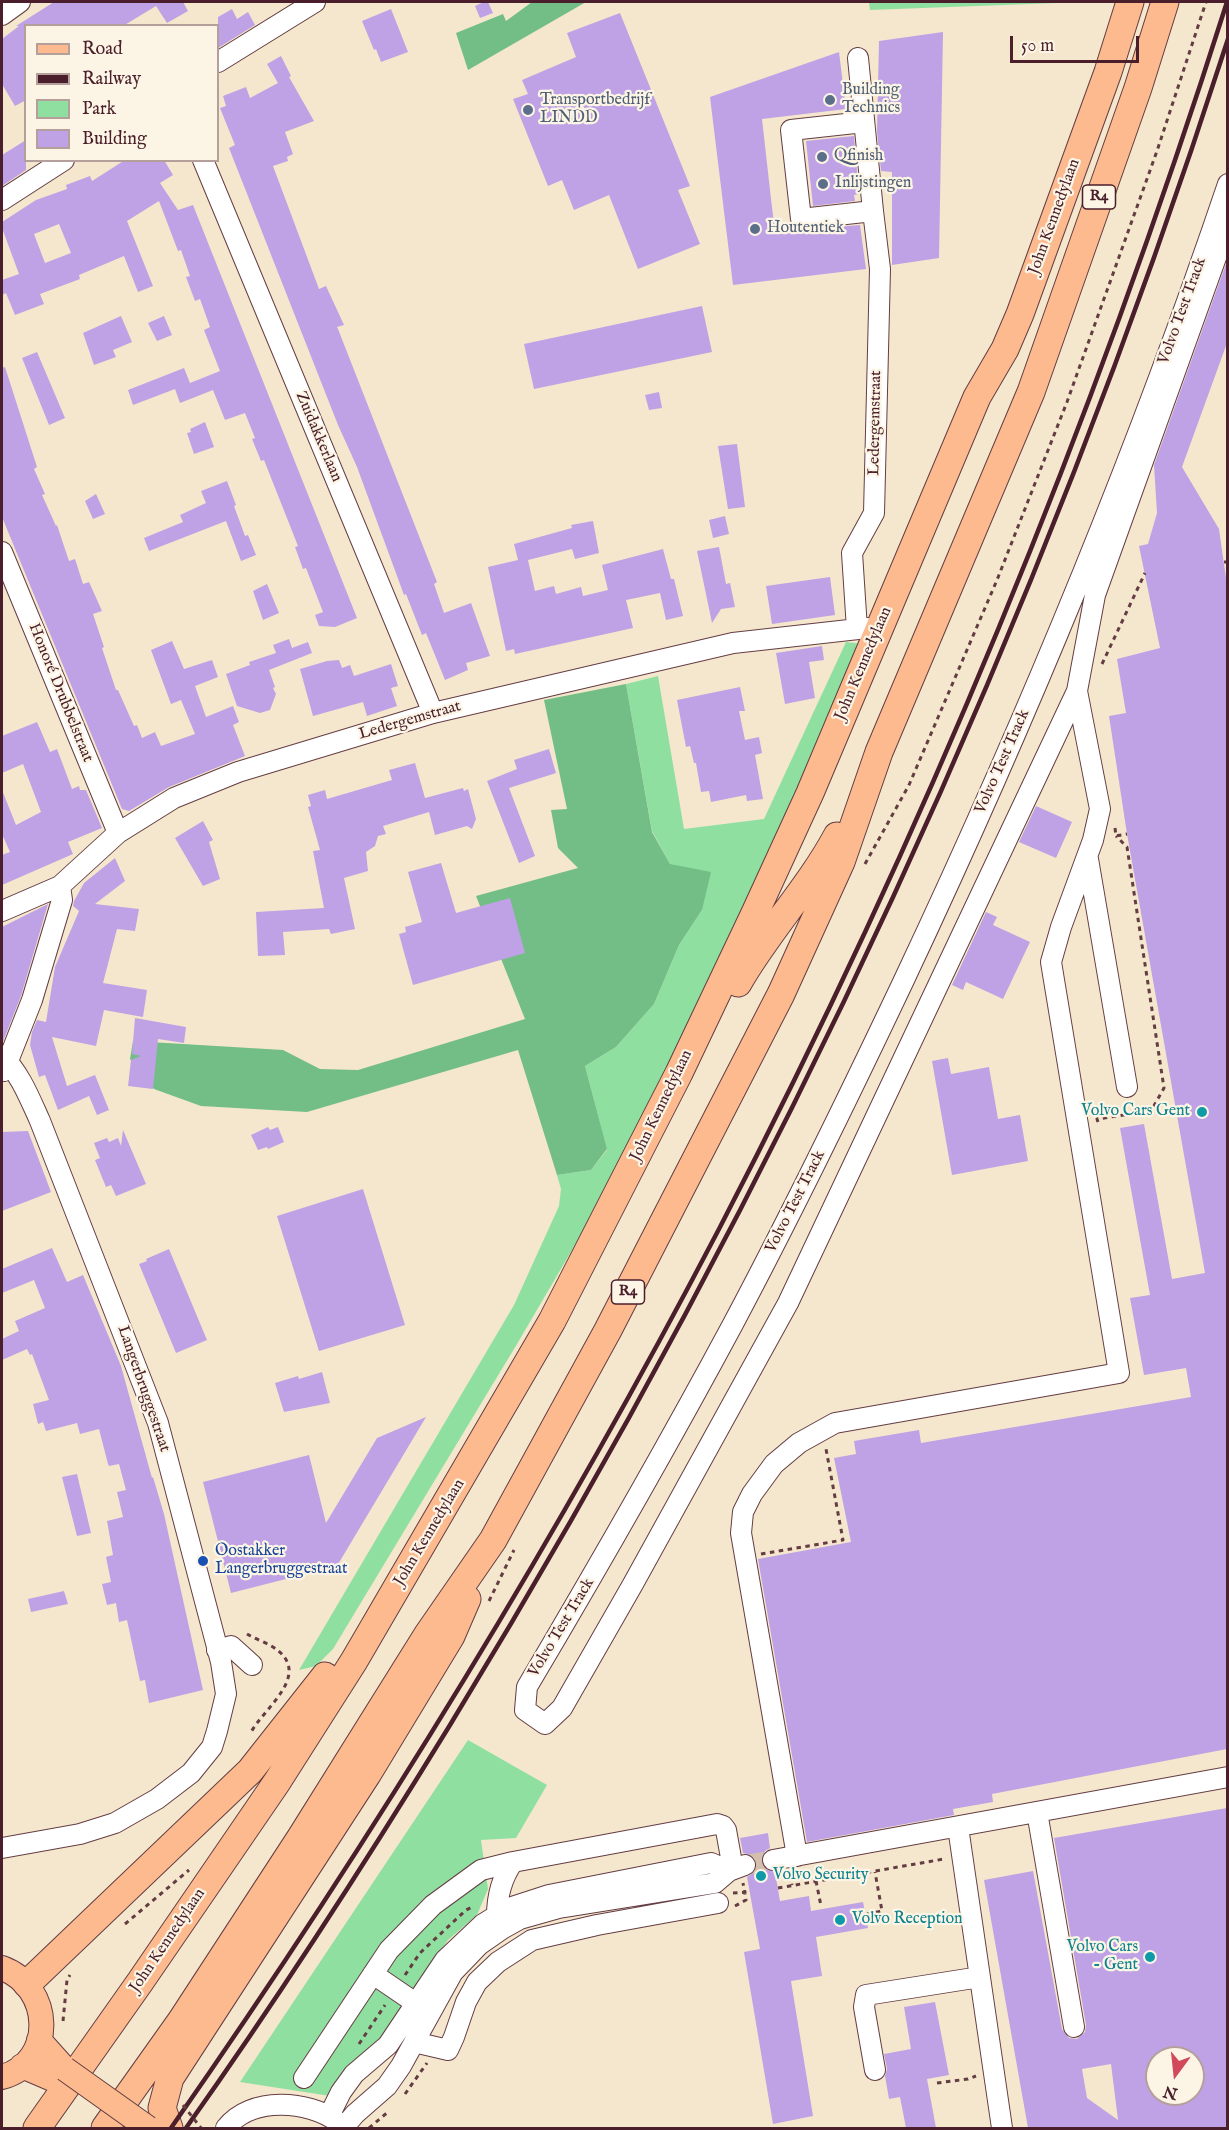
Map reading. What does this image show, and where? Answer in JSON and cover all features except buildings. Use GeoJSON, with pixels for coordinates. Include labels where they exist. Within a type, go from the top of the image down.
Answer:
{"type":"FeatureCollection","features":[{"type":"Feature","properties":{"kind":"highway","name":"John Kennedylaan"},"geometry":{"type":"LineString","coordinates":[[37,2128],[140,1983],[277,1782],[354,1661],[552,1321],[679,1072],[810,793],[977,397],[1005,349],[1020,314],[1108,72],[1130,2]]}},
{"type":"Feature","properties":{"kind":"highway","name":"John Kennedylaan"},"geometry":{"type":"LineString","coordinates":[[105,2128],[181,2021],[301,1838],[428,1634],[493,1540],[608,1330],[781,994],[841,862],[879,752],[1031,392],[1138,88],[1165,2]]}},
{"type":"Feature","properties":{"kind":"highway","name":"John Kennedylaan"},"geometry":{"type":"LineString","coordinates":[[59,2128],[233,1877],[349,1697],[459,1511],[567,1320],[661,1144],[733,991],[749,963],[804,889],[833,842],[879,752]]}},
{"type":"Feature","properties":{"kind":"highway"},"geometry":{"type":"LineString","coordinates":[[27,1984],[250,1771],[318,1686],[519,1357],[623,1163],[651,1114],[679,1072]]}},
{"type":"Feature","properties":{"kind":"highway"},"geometry":{"type":"LineString","coordinates":[[169,2128],[162,2108],[170,2078],[368,1773],[451,1636],[493,1540]]}},
{"type":"Feature","properties":{"kind":"main road"},"geometry":{"type":"LineString","coordinates":[[2,1968],[12,1972],[27,1984],[35,1996],[42,2026],[39,2040],[32,2054],[12,2071]]}},
{"type":"Feature","properties":{"kind":"main road"},"geometry":{"type":"LineString","coordinates":[[39,2040],[61,2075],[124,2128]]}},
{"type":"Feature","properties":{"kind":"main road"},"geometry":{"type":"LineString","coordinates":[[12,2071],[61,2075],[148,2128]]}},
{"type":"Feature","properties":{"kind":"street"},"geometry":{"type":"LineString","coordinates":[[2,15],[20,2]]}},
{"type":"Feature","properties":{"kind":"street"},"geometry":{"type":"LineString","coordinates":[[219,62],[315,2]]}},
{"type":"Feature","properties":{"kind":"street","name":"Ledergemstraat"},"geometry":{"type":"LineString","coordinates":[[2,911],[60,886],[118,833],[174,798],[238,772],[433,713],[733,643],[862,629],[852,554],[874,513],[880,269],[858,58]]}},
{"type":"Feature","properties":{"kind":"street"},"geometry":{"type":"LineString","coordinates":[[864,122],[791,130],[801,219],[873,211]]}},
{"type":"Feature","properties":{"kind":"street"},"geometry":{"type":"LineString","coordinates":[[2,200],[61,162]]}},
{"type":"Feature","properties":{"kind":"street","name":"Zuidakkerlaan"},"geometry":{"type":"LineString","coordinates":[[204,162],[433,713]]}},
{"type":"Feature","properties":{"kind":"street","name":"Volvo Test Track"},"geometry":{"type":"LineString","coordinates":[[1227,184],[1156,384],[1069,606],[995,782],[922,942],[828,1139],[742,1307],[648,1479],[527,1687],[525,1710],[545,1724],[562,1708],[610,1626],[788,1303],[1077,691],[1095,595],[1227,224]]}},
{"type":"Feature","properties":{"kind":"street","name":"Honoré Drubbelstraat"},"geometry":{"type":"LineString","coordinates":[[2,552],[118,833]]}},
{"type":"Feature","properties":{"kind":"street"},"geometry":{"type":"LineString","coordinates":[[1077,691],[1100,809],[1087,856],[1051,962],[1119,1373],[835,1423],[799,1443],[774,1464],[752,1494],[743,1512],[741,1533],[786,1858],[1227,1777]]}},
{"type":"Feature","properties":{"kind":"street"},"geometry":{"type":"LineString","coordinates":[[1087,856],[1127,1087]]}},
{"type":"Feature","properties":{"kind":"street","name":"Langerbruggestraat"},"geometry":{"type":"LineString","coordinates":[[2,1848],[80,1834],[115,1823],[157,1799],[191,1773],[212,1747],[225,1694],[214,1641],[158,1423],[40,1121],[26,1090],[3,1064],[32,1000],[62,900],[60,886]]}},
{"type":"Feature","properties":{"kind":"street"},"geometry":{"type":"LineString","coordinates":[[214,1641],[231,1646],[252,1665]]}},
{"type":"Feature","properties":{"kind":"street"},"geometry":{"type":"LineString","coordinates":[[1037,1812],[1074,2028]]}},
{"type":"Feature","properties":{"kind":"street"},"geometry":{"type":"LineString","coordinates":[[304,2078],[389,1950],[433,1905],[481,1870],[717,1824],[726,1830],[736,1868]]}},
{"type":"Feature","properties":{"kind":"street"},"geometry":{"type":"LineString","coordinates":[[958,1827],[1002,2128]]}},
{"type":"Feature","properties":{"kind":"street"},"geometry":{"type":"LineString","coordinates":[[497,1916],[497,1898],[505,1874],[513,1862]]}},
{"type":"Feature","properties":{"kind":"street"},"geometry":{"type":"LineString","coordinates":[[339,2124],[341,2092],[354,2074],[388,2045],[445,1960],[483,1924],[509,1908],[549,1895],[711,1863],[736,1868]]}},
{"type":"Feature","properties":{"kind":"street"},"geometry":{"type":"LineString","coordinates":[[339,2124],[355,2114],[387,2086],[401,2066],[453,1972],[479,1946],[520,1919],[560,1908],[715,1883],[736,1868]]}},
{"type":"Feature","properties":{"kind":"street"},"geometry":{"type":"LineString","coordinates":[[414,2042],[448,2050],[466,2002],[477,1983],[498,1962],[532,1940],[723,1898]]}},
{"type":"Feature","properties":{"kind":"street"},"geometry":{"type":"LineString","coordinates":[[373,1974],[417,2004]]}},
{"type":"Feature","properties":{"kind":"street"},"geometry":{"type":"LineString","coordinates":[[875,2070],[864,2007],[866,1995],[980,1977]]}},
{"type":"Feature","properties":{"kind":"street"},"geometry":{"type":"LineString","coordinates":[[226,2128],[232,2121],[248,2112],[268,2106],[290,2104],[316,2110],[339,2124]]}},
{"type":"Feature","properties":{"kind":"path"},"geometry":{"type":"LineString","coordinates":[[1101,666],[1145,573]]}},
{"type":"Feature","properties":{"kind":"path"},"geometry":{"type":"LineString","coordinates":[[1099,1131],[1097,1119],[1151,1111],[1164,1088],[1127,847],[1116,836],[1114,825]]}},
{"type":"Feature","properties":{"kind":"path"},"geometry":{"type":"LineString","coordinates":[[1116,836],[1127,834]]}},
{"type":"Feature","properties":{"kind":"path"},"geometry":{"type":"LineString","coordinates":[[745,1557],[843,1540],[823,1430]]}},
{"type":"Feature","properties":{"kind":"path"},"geometry":{"type":"LineString","coordinates":[[243,1632],[274,1648],[286,1659],[290,1674],[285,1687],[249,1736]]}},
{"type":"Feature","properties":{"kind":"path"},"geometry":{"type":"LineString","coordinates":[[786,1858],[792,1885]]}},
{"type":"Feature","properties":{"kind":"path"},"geometry":{"type":"LineString","coordinates":[[123,1925],[193,1866]]}},
{"type":"Feature","properties":{"kind":"path"},"geometry":{"type":"LineString","coordinates":[[867,1914],[882,1911],[875,1872]]}},
{"type":"Feature","properties":{"kind":"path"},"geometry":{"type":"LineString","coordinates":[[816,1881],[821,1905]]}},
{"type":"Feature","properties":{"kind":"path"},"geometry":{"type":"LineString","coordinates":[[723,1898],[750,1892]]}},
{"type":"Feature","properties":{"kind":"path"},"geometry":{"type":"LineString","coordinates":[[63,2027],[66,1980],[72,1971]]}},
{"type":"Feature","properties":{"kind":"path"},"geometry":{"type":"LineString","coordinates":[[402,2098],[410,2090],[437,2047]]}},
{"type":"Feature","properties":{"kind":"path"},"geometry":{"type":"LineString","coordinates":[[183,2105],[201,2128]]}},
{"type":"Feature","properties":{"kind":"path"},"geometry":{"type":"LineString","coordinates":[[369,2128],[394,2106]]}},
{"type":"Feature","properties":{"kind":"green space"},"geometry":{"type":"Polygon","coordinates":[[[532,2],[586,2],[468,70],[456,33],[503,14],[506,21],[532,2]]]}},
{"type":"Feature","properties":{"kind":"green space"},"geometry":{"type":"Polygon","coordinates":[[[869,2],[1084,2],[870,10],[869,2]]]}},
{"type":"Feature","properties":{"kind":"green space"},"geometry":{"type":"Polygon","coordinates":[[[846,642],[863,644],[724,954],[589,1221],[333,1649],[316,1666],[299,1670],[514,1305],[559,1206],[561,1189],[557,1175],[591,1170],[607,1150],[585,1066],[616,1047],[654,1004],[679,945],[702,910],[670,864],[652,831],[626,684],[658,676],[684,829],[764,819],[846,642]]]}},
{"type":"Feature","properties":{"kind":"green space"},"geometry":{"type":"Polygon","coordinates":[[[626,684],[652,832],[670,864],[711,872],[702,910],[679,945],[654,1004],[616,1047],[585,1066],[607,1149],[591,1170],[557,1175],[518,1050],[307,1112],[201,1106],[154,1089],[130,1059],[133,1041],[283,1050],[320,1069],[358,1070],[525,1019],[476,896],[578,868],[558,848],[551,810],[567,809],[544,700],[626,684]]]}},
{"type":"Feature","properties":{"kind":"green space"},"geometry":{"type":"Polygon","coordinates":[[[468,1740],[547,1785],[516,1838],[481,1840],[488,1889],[477,1915],[448,1940],[420,1979],[394,2025],[351,2066],[330,2096],[240,2082],[468,1740]]]}},
{"type":"Feature","properties":{"kind":"tunnel"},"geometry":{"type":"LineString","coordinates":[[745,1865],[773,1860]]}},
{"type":"Feature","properties":{"kind":"railway"},"geometry":{"type":"LineString","coordinates":[[171,2128],[246,2019],[390,1799],[527,1575],[657,1345],[794,1081],[866,931],[934,779],[1061,472],[1120,316],[1227,2]]}},
{"type":"Feature","properties":{"kind":"railway"},"geometry":{"type":"LineString","coordinates":[[186,2128],[255,2029],[386,1827],[450,1725],[569,1525],[682,1321],[788,1114],[889,905],[984,692],[1072,477],[1153,259],[1228,39]]}},
{"type":"Feature","properties":{"kind":"place","name":"Building Technics"},"geometry":{"type":"Point","coordinates":[830,100]}},
{"type":"Feature","properties":{"kind":"place","name":"Transportbedrijf LINDD"},"geometry":{"type":"Point","coordinates":[528,110]}},
{"type":"Feature","properties":{"kind":"place","name":"Qfinish"},"geometry":{"type":"Point","coordinates":[822,157]}},
{"type":"Feature","properties":{"kind":"place","name":"Inlijstingen"},"geometry":{"type":"Point","coordinates":[823,184]}},
{"type":"Feature","properties":{"kind":"place","name":"Houtentiek"},"geometry":{"type":"Point","coordinates":[755,229]}},
{"type":"Feature","properties":{"kind":"place","name":"Volvo Cars Gent"},"geometry":{"type":"Point","coordinates":[1202,1112]}},
{"type":"Feature","properties":{"kind":"place","name":"Oostakker Langerbruggestraat"},"geometry":{"type":"Point","coordinates":[203,1561]}},
{"type":"Feature","properties":{"kind":"place","name":"Volvo Security"},"geometry":{"type":"Point","coordinates":[761,1876]}},
{"type":"Feature","properties":{"kind":"place","name":"Volvo Reception"},"geometry":{"type":"Point","coordinates":[840,1920]}},
{"type":"Feature","properties":{"kind":"place","name":"Volvo Cars - Gent"},"geometry":{"type":"Point","coordinates":[1150,1957]}}]}
